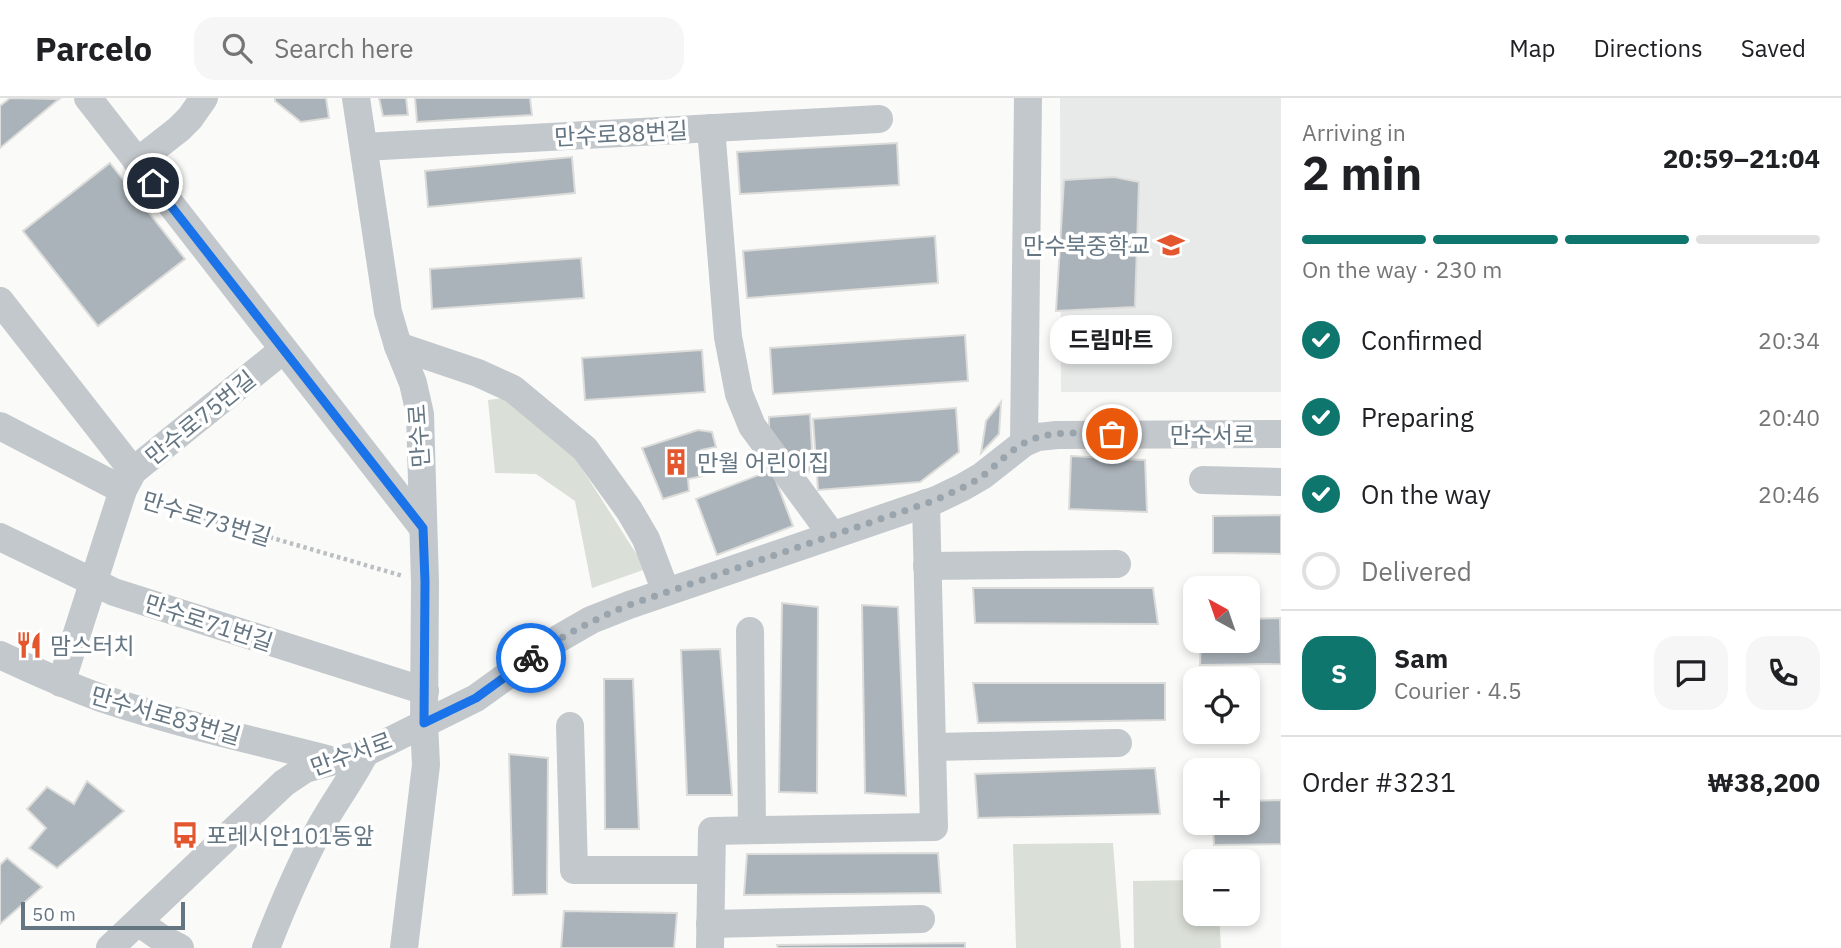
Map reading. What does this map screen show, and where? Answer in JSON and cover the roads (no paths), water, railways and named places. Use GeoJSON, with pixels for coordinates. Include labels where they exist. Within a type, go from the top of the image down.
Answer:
{"type":"FeatureCollection","features":[{"type":"Feature","properties":{"kind":"street"},"geometry":{"type":"LineString","coordinates":[[88,98],[423,528]]}},
{"type":"Feature","properties":{"kind":"street"},"geometry":{"type":"LineString","coordinates":[[137,162],[179,129],[204,98]]}},
{"type":"Feature","properties":{"kind":"street","name":"만수로"},"geometry":{"type":"LineString","coordinates":[[356,98],[388,312],[413,383],[420,414],[425,582],[426,765],[404,948]]}},
{"type":"Feature","properties":{"kind":"street"},"geometry":{"type":"LineString","coordinates":[[1024,443],[1028,98]]}},
{"type":"Feature","properties":{"kind":"street","name":"만수로88번길"},"geometry":{"type":"LineString","coordinates":[[364,147],[712,128],[817,110],[879,119]]}},
{"type":"Feature","properties":{"kind":"street"},"geometry":{"type":"LineString","coordinates":[[712,128],[728,337],[739,394],[752,426],[832,535]]}},
{"type":"Feature","properties":{"kind":"street","name":"만수로73번길"},"geometry":{"type":"LineString","coordinates":[[0,301],[128,480]]}},
{"type":"Feature","properties":{"kind":"street"},"geometry":{"type":"LineString","coordinates":[[398,346],[478,373],[513,389],[585,449],[629,510],[646,539],[666,592]]}},
{"type":"Feature","properties":{"kind":"street","name":"만수로75번길"},"geometry":{"type":"LineString","coordinates":[[128,480],[284,350]]}},
{"type":"Feature","properties":{"kind":"street","name":"만수로73번길"},"geometry":{"type":"LineString","coordinates":[[0,426],[128,480]]}},
{"type":"Feature","properties":{"kind":"street","name":"만수서로"},"geometry":{"type":"LineString","coordinates":[[110,948],[284,783],[305,769],[365,754],[476,698],[558,639],[591,620],[926,503],[982,476],[1024,443],[1038,437],[1281,434]]}},
{"type":"Feature","properties":{"kind":"street"},"geometry":{"type":"LineString","coordinates":[[61,683],[128,480]]}},
{"type":"Feature","properties":{"kind":"street"},"geometry":{"type":"LineString","coordinates":[[1203,480],[1281,482]]}},
{"type":"Feature","properties":{"kind":"street"},"geometry":{"type":"LineString","coordinates":[[920,919],[710,936],[712,831],[934,827],[926,503]]}},
{"type":"Feature","properties":{"kind":"street","name":"만수로71번길"},"geometry":{"type":"LineString","coordinates":[[0,537],[114,592],[425,691]]}},
{"type":"Feature","properties":{"kind":"street"},"geometry":{"type":"LineString","coordinates":[[928,566],[1117,564]]}},
{"type":"Feature","properties":{"kind":"street"},"geometry":{"type":"LineString","coordinates":[[750,631],[752,830]]}},
{"type":"Feature","properties":{"kind":"street","name":"만수서로83번길"},"geometry":{"type":"LineString","coordinates":[[0,655],[61,683],[106,699],[212,730],[337,761]]}},
{"type":"Feature","properties":{"kind":"street"},"geometry":{"type":"LineString","coordinates":[[570,726],[574,870],[711,870]]}},
{"type":"Feature","properties":{"kind":"street"},"geometry":{"type":"LineString","coordinates":[[932,747],[1118,743]]}},
{"type":"Feature","properties":{"kind":"street"},"geometry":{"type":"LineString","coordinates":[[266,948],[283,904],[321,826],[365,754]]}},
{"type":"Feature","properties":{"kind":"street"},"geometry":{"type":"LineString","coordinates":[[138,922],[180,948]]}},
{"type":"Feature","properties":{"kind":"place","name":"만수북중학교"},"geometry":{"type":"Point","coordinates":[1171,245]}},
{"type":"Feature","properties":{"kind":"place","name":"드림마트"},"geometry":{"type":"Point","coordinates":[1112,434]}},
{"type":"Feature","properties":{"kind":"place","name":"만월 어린이집"},"geometry":{"type":"Point","coordinates":[676,462]}},
{"type":"Feature","properties":{"kind":"place","name":"맘스터치"},"geometry":{"type":"Point","coordinates":[29,645]}},
{"type":"Feature","properties":{"kind":"place","name":"포레시안101동앞"},"geometry":{"type":"Point","coordinates":[185,835]}}]}
